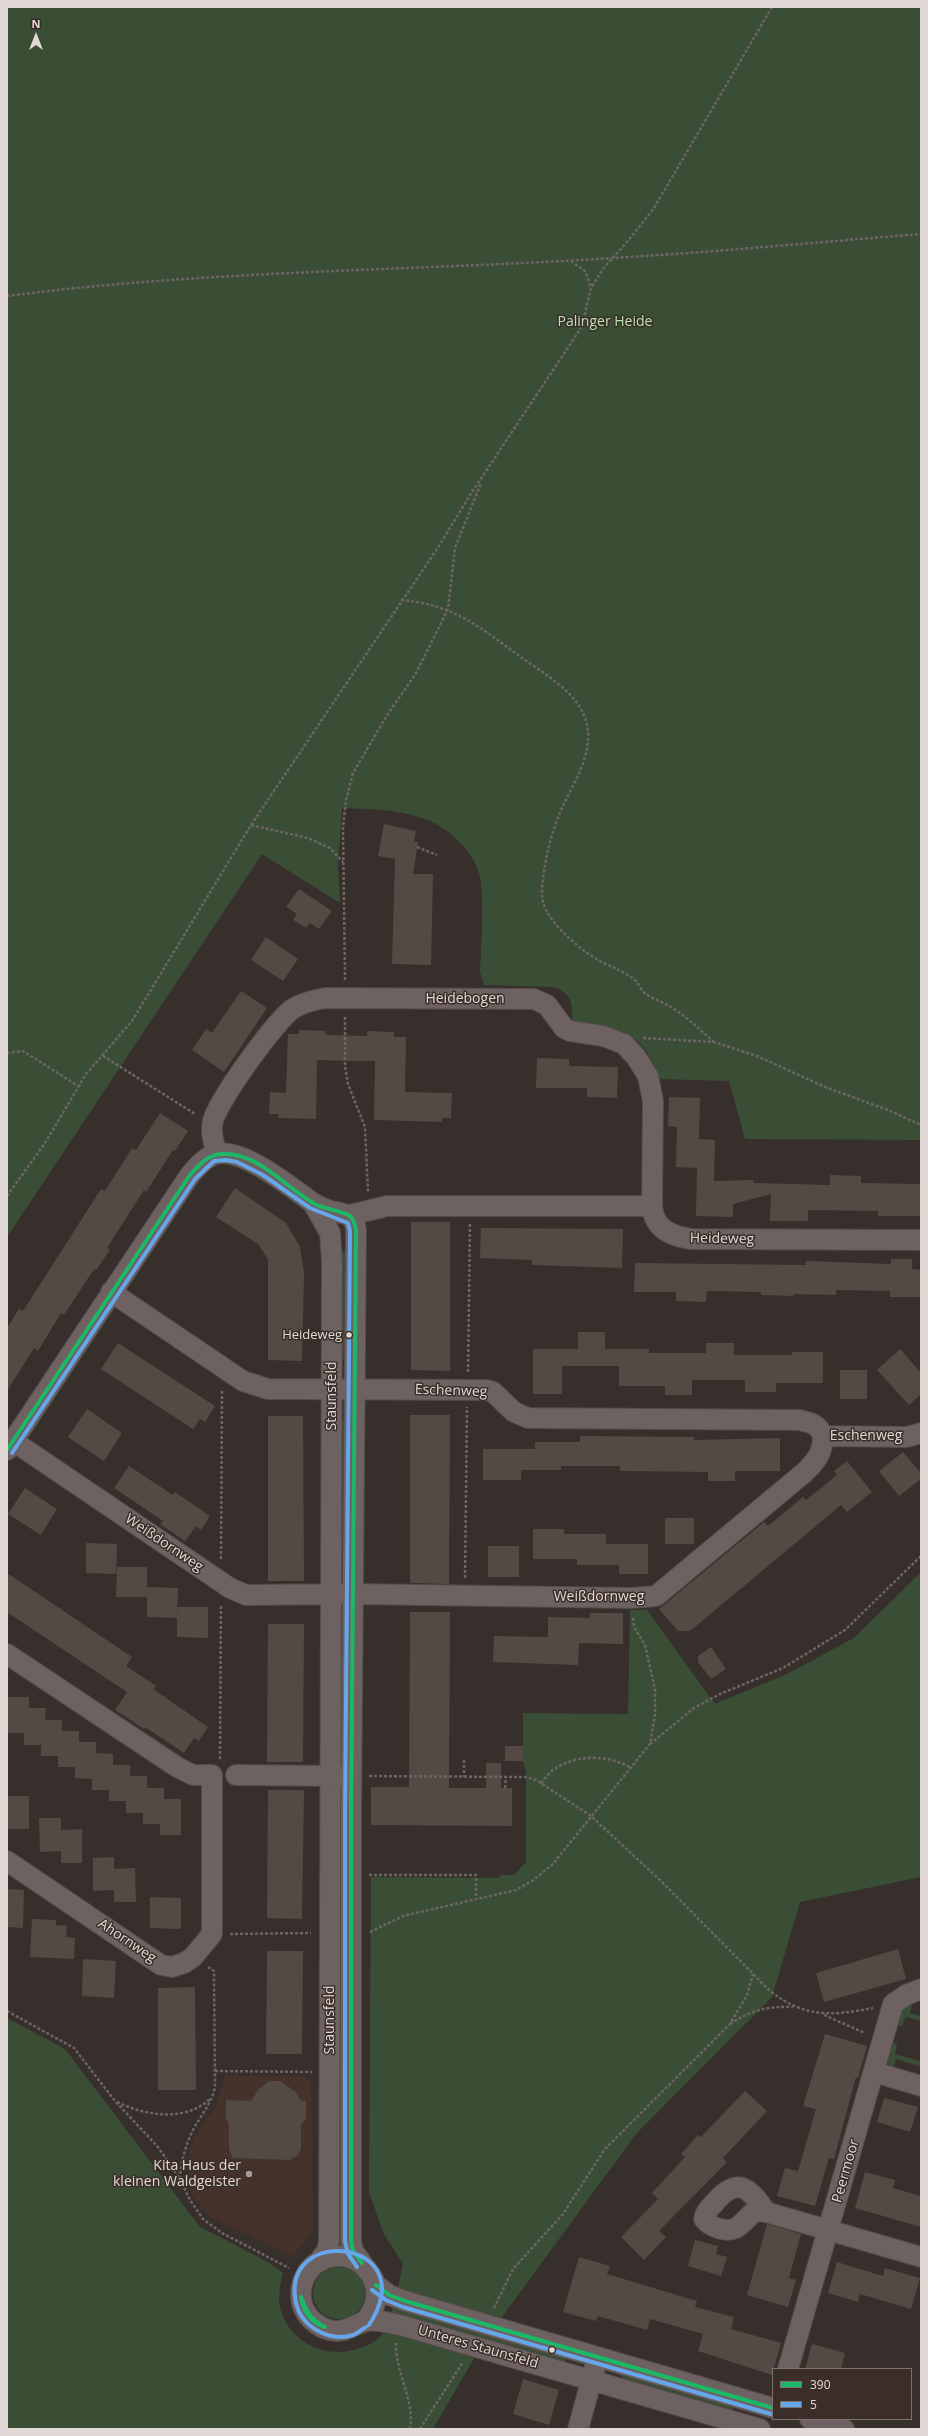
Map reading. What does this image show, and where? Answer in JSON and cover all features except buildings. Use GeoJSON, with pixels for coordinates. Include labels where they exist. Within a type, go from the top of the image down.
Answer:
{"type":"FeatureCollection","features":[{"type":"Feature","properties":{"kind":"street","name":"Heidebogen"},"geometry":{"type":"LineString","coordinates":[[218,1154],[212,1133],[213,1120],[227,1096],[275,1025],[293,1008],[307,1001],[345,998],[534,999],[547,1005],[564,1028],[570,1032],[603,1036],[624,1044],[636,1057],[652,1088],[652,1206]]}},
{"type":"Feature","properties":{"kind":"street","name":"Staunsfeld"},"geometry":{"type":"LineString","coordinates":[[218,1154],[230,1154],[247,1160],[324,1209],[350,1215],[356,1230],[354,1594],[358,1776],[351,2241],[353,2251],[362,2264]]}},
{"type":"Feature","properties":{"kind":"street"},"geometry":{"type":"LineString","coordinates":[[10,1445],[190,1176],[201,1163],[218,1154]]}},
{"type":"Feature","properties":{"kind":"street","name":"Staunsfeld"},"geometry":{"type":"LineString","coordinates":[[313,1203],[328,1227],[332,1242],[329,2241],[327,2251],[320,2261]]}},
{"type":"Feature","properties":{"kind":"street"},"geometry":{"type":"LineString","coordinates":[[350,1215],[387,1206],[652,1206]]}},
{"type":"Feature","properties":{"kind":"street","name":"Heideweg"},"geometry":{"type":"LineString","coordinates":[[652,1206],[653,1217],[662,1228],[674,1236],[691,1239],[921,1240]]}},
{"type":"Feature","properties":{"kind":"street","name":"Eschenweg"},"geometry":{"type":"LineString","coordinates":[[111,1292],[243,1382],[268,1389],[491,1391],[514,1412],[528,1418],[799,1420],[812,1423],[820,1428],[822,1436],[907,1437],[921,1433]]}},
{"type":"Feature","properties":{"kind":"street","name":"Weißdornweg"},"geometry":{"type":"LineString","coordinates":[[354,1594],[632,1598],[656,1596],[805,1472],[817,1460],[821,1452],[822,1436]]}},
{"type":"Feature","properties":{"kind":"street","name":"Weißdornweg"},"geometry":{"type":"LineString","coordinates":[[10,1445],[238,1593],[246,1595],[330,1594]]}},
{"type":"Feature","properties":{"kind":"street"},"geometry":{"type":"LineString","coordinates":[[330,1594],[354,1594]]}},
{"type":"Feature","properties":{"kind":"street"},"geometry":{"type":"LineString","coordinates":[[7,1654],[177,1767],[193,1775],[222,1773],[358,1776]]}},
{"type":"Feature","properties":{"kind":"street"},"geometry":{"type":"LineString","coordinates":[[212,1934],[222,1773]]}},
{"type":"Feature","properties":{"kind":"street","name":"Ahornweg"},"geometry":{"type":"LineString","coordinates":[[7,1861],[161,1964],[172,1967],[184,1963],[193,1956],[212,1934]]}},
{"type":"Feature","properties":{"kind":"street"},"geometry":{"type":"LineString","coordinates":[[893,2004],[906,1995],[921,1989]]}},
{"type":"Feature","properties":{"kind":"street","name":"Peermoor"},"geometry":{"type":"LineString","coordinates":[[788,2368],[893,2004]]}},
{"type":"Feature","properties":{"kind":"street"},"geometry":{"type":"LineString","coordinates":[[874,2072],[921,2086]]}},
{"type":"Feature","properties":{"kind":"street"},"geometry":{"type":"LineString","coordinates":[[766,2212],[829,2229],[921,2257]]}},
{"type":"Feature","properties":{"kind":"street"},"geometry":{"type":"LineString","coordinates":[[320,2261],[339,2256],[352,2258],[362,2264]]}},
{"type":"Feature","properties":{"kind":"street","name":"Unteres Staunsfeld"},"geometry":{"type":"LineString","coordinates":[[320,2261],[307,2274],[301,2288],[301,2298],[306,2313],[315,2323],[327,2330],[343,2331],[364,2322],[381,2322],[400,2325],[760,2429]]}},
{"type":"Feature","properties":{"kind":"street","name":"Unteres Staunsfeld"},"geometry":{"type":"LineString","coordinates":[[362,2264],[369,2270],[376,2285],[389,2295],[405,2302],[486,2324],[772,2408]]}},
{"type":"Feature","properties":{"kind":"street"},"geometry":{"type":"LineString","coordinates":[[364,2322],[370,2316],[376,2303],[376,2285]]}},
{"type":"Feature","properties":{"kind":"street"},"geometry":{"type":"LineString","coordinates":[[578,2429],[597,2357]]}},
{"type":"Feature","properties":{"kind":"street"},"geometry":{"type":"LineString","coordinates":[[813,2420],[844,2429]]}},
{"type":"Feature","properties":{"kind":"path"},"geometry":{"type":"LineString","coordinates":[[7,1196],[45,1143],[78,1086],[132,1021],[251,825],[579,330],[591,288],[603,269],[634,235],[654,208],[772,7]]}},
{"type":"Feature","properties":{"kind":"path"},"geometry":{"type":"LineString","coordinates":[[7,296],[95,285],[324,271],[613,258],[921,234]]}},
{"type":"Feature","properties":{"kind":"path"},"geometry":{"type":"LineString","coordinates":[[570,260],[585,271],[591,288]]}},
{"type":"Feature","properties":{"kind":"path"},"geometry":{"type":"LineString","coordinates":[[368,1194],[365,1127],[348,1084],[345,1066],[344,862],[346,800],[353,773],[389,712],[415,675],[448,609],[455,548],[474,497],[485,474]]}},
{"type":"Feature","properties":{"kind":"path"},"geometry":{"type":"LineString","coordinates":[[401,600],[426,602],[448,609],[481,628],[552,680],[568,694],[584,713],[587,730],[586,750],[580,772],[562,807],[548,846],[542,886],[546,910],[564,933],[600,961],[616,966],[634,978],[644,993],[690,1020],[714,1042]]}},
{"type":"Feature","properties":{"kind":"path"},"geometry":{"type":"LineString","coordinates":[[251,825],[308,838],[330,848],[344,862]]}},
{"type":"Feature","properties":{"kind":"path"},"geometry":{"type":"LineString","coordinates":[[417,847],[437,856]]}},
{"type":"Feature","properties":{"kind":"path"},"geometry":{"type":"LineString","coordinates":[[624,1044],[634,1039],[645,1038],[714,1042],[756,1056],[825,1087],[888,1110],[921,1125]]}},
{"type":"Feature","properties":{"kind":"path"},"geometry":{"type":"LineString","coordinates":[[7,1053],[23,1051],[78,1086]]}},
{"type":"Feature","properties":{"kind":"path"},"geometry":{"type":"LineString","coordinates":[[103,1056],[196,1114]]}},
{"type":"Feature","properties":{"kind":"path"},"geometry":{"type":"LineString","coordinates":[[468,1375],[470,1206]]}},
{"type":"Feature","properties":{"kind":"path"},"geometry":{"type":"LineString","coordinates":[[221,1564],[222,1387]]}},
{"type":"Feature","properties":{"kind":"path"},"geometry":{"type":"LineString","coordinates":[[465,1582],[467,1403]]}},
{"type":"Feature","properties":{"kind":"path"},"geometry":{"type":"LineString","coordinates":[[364,1933],[369,1933],[403,1916],[516,1890],[532,1881],[552,1865],[650,1744],[694,1708],[720,1694],[783,1668],[845,1630],[921,1556]]}},
{"type":"Feature","properties":{"kind":"path"},"geometry":{"type":"LineString","coordinates":[[632,1598],[634,1627],[645,1644],[655,1689],[655,1715],[650,1744]]}},
{"type":"Feature","properties":{"kind":"path"},"geometry":{"type":"LineString","coordinates":[[221,1601],[222,1773]]}},
{"type":"Feature","properties":{"kind":"path"},"geometry":{"type":"LineString","coordinates":[[541,1783],[557,1767],[580,1760],[603,1757],[619,1760],[631,1768]]}},
{"type":"Feature","properties":{"kind":"path"},"geometry":{"type":"LineString","coordinates":[[464,1760],[464,1777]]}},
{"type":"Feature","properties":{"kind":"path"},"geometry":{"type":"LineString","coordinates":[[358,1776],[530,1777],[591,1816],[662,1882],[770,1991],[795,2007]]}},
{"type":"Feature","properties":{"kind":"path"},"geometry":{"type":"LineString","coordinates":[[505,1788],[506,1777]]}},
{"type":"Feature","properties":{"kind":"path"},"geometry":{"type":"LineString","coordinates":[[363,1875],[476,1876],[476,1900]]}},
{"type":"Feature","properties":{"kind":"path"},"geometry":{"type":"LineString","coordinates":[[212,1934],[317,1933]]}},
{"type":"Feature","properties":{"kind":"path"},"geometry":{"type":"LineString","coordinates":[[180,2179],[187,2143],[213,2097],[215,2071],[214,1971],[193,1956]]}},
{"type":"Feature","properties":{"kind":"path"},"geometry":{"type":"LineString","coordinates":[[730,2024],[747,1994],[753,1973]]}},
{"type":"Feature","properties":{"kind":"path"},"geometry":{"type":"LineString","coordinates":[[824,2014],[893,2004]]}},
{"type":"Feature","properties":{"kind":"path"},"geometry":{"type":"LineString","coordinates":[[486,2324],[513,2269],[563,2214],[605,2149],[730,2024],[747,2013],[766,2007],[795,2007],[824,2014],[882,2043]]}},
{"type":"Feature","properties":{"kind":"path"},"geometry":{"type":"LineString","coordinates":[[7,2011],[74,2048],[115,2101],[158,2147],[180,2179],[190,2200],[203,2219],[222,2233],[292,2269]]}},
{"type":"Feature","properties":{"kind":"path"},"geometry":{"type":"LineString","coordinates":[[215,2071],[316,2072]]}},
{"type":"Feature","properties":{"kind":"path"},"geometry":{"type":"LineString","coordinates":[[115,2101],[146,2112],[166,2115],[186,2113],[196,2109],[213,2097]]}},
{"type":"Feature","properties":{"kind":"path"},"geometry":{"type":"LineString","coordinates":[[396,2340],[398,2365],[410,2402],[410,2429]]}},
{"type":"Feature","properties":{"kind":"path"},"geometry":{"type":"LineString","coordinates":[[420,2429],[473,2345]]}},
{"type":"Feature","properties":{"kind":"shaded area","name":"Kita Haus der kleinen Waldgeister"},"geometry":{"type":"Polygon","coordinates":[[[225,2076],[303,2076],[311,2081],[313,2230],[293,2256],[210,2217],[193,2197],[186,2184],[190,2148],[199,2129],[216,2106],[225,2076]]]}},
{"type":"Feature","properties":{"kind":"green space","name":"Palinger Heide"},"geometry":{"type":"Polygon","coordinates":[[[7,7],[921,7],[921,1140],[745,1139],[729,1081],[660,1079],[646,1050],[628,1034],[604,1027],[572,1024],[572,1005],[568,996],[553,987],[484,985],[480,972],[482,894],[480,878],[476,864],[471,856],[452,835],[439,826],[409,814],[393,811],[342,808],[338,868],[340,903],[262,854],[7,1237],[7,7]]]}},
{"type":"Feature","properties":{"kind":"green space"},"geometry":{"type":"Polygon","coordinates":[[[341,1251],[348,1252],[346,1359],[339,1360],[341,1251]]]}},
{"type":"Feature","properties":{"kind":"green space"},"geometry":{"type":"Polygon","coordinates":[[[340,1420],[346,1421],[345,1564],[340,1565],[340,1420]]]}},
{"type":"Feature","properties":{"kind":"green space"},"geometry":{"type":"Polygon","coordinates":[[[921,1572],[921,1877],[800,1902],[772,1997],[636,2134],[491,2332],[567,2355],[564,2366],[483,2343],[433,2429],[7,2429],[7,2018],[65,2049],[200,2227],[270,2263],[283,2273],[279,2300],[282,2313],[287,2324],[304,2342],[315,2348],[340,2352],[360,2348],[374,2342],[380,2337],[388,2323],[403,2264],[384,2234],[369,2192],[371,1877],[499,1878],[500,1875],[514,1875],[526,1862],[526,1772],[523,1761],[523,1713],[628,1714],[630,1610],[647,1610],[715,1704],[789,1673],[854,1638],[921,1572]]]}},
{"type":"Feature","properties":{"kind":"green space"},"geometry":{"type":"Polygon","coordinates":[[[913,2000],[910,2013],[921,2016],[921,2021],[906,2017],[902,2026],[895,2025],[899,2012],[913,2000]]]}},
{"type":"Feature","properties":{"kind":"green space"},"geometry":{"type":"Polygon","coordinates":[[[890,2041],[897,2044],[895,2054],[920,2061],[919,2066],[896,2059],[893,2070],[888,2064],[890,2041]]]}},
{"type":"Feature","properties":{"kind":"green space"},"geometry":{"type":"Polygon","coordinates":[[[339,2267],[353,2271],[361,2279],[365,2293],[361,2307],[353,2315],[339,2319],[325,2315],[317,2307],[313,2293],[317,2279],[325,2271],[339,2267]]]}},
{"type":"Feature","properties":{"kind":"green space"},"geometry":{"type":"Polygon","coordinates":[[[622,2374],[733,2406],[733,2411],[622,2379],[622,2374]]]}},
{"type":"Feature","properties":{"kind":"transit line","name":"390"},"geometry":{"type":"LineString","coordinates":[[7,1450],[190,1175],[205,1160],[219,1154],[238,1156],[250,1160],[273,1173],[315,1204],[350,1216],[355,1224],[356,1230],[351,1816],[351,2241],[353,2251],[362,2263]]}},
{"type":"Feature","properties":{"kind":"transit line","name":"5"},"geometry":{"type":"LineString","coordinates":[[12,1453],[195,1179],[214,1161],[226,1160],[237,1162],[263,1175],[310,1208],[348,1223],[350,1231],[345,1816],[345,2241],[348,2254],[357,2267]]}},
{"type":"Feature","properties":{"kind":"transit line","name":"5"},"geometry":{"type":"LineString","coordinates":[[366,2327],[353,2335],[344,2337],[326,2335],[318,2331],[304,2320],[296,2303],[297,2277],[308,2261],[326,2252],[347,2252],[366,2259],[379,2274],[381,2296],[369,2325]]}},
{"type":"Feature","properties":{"kind":"transit line","name":"390"},"geometry":{"type":"LineString","coordinates":[[376,2285],[389,2295],[405,2301],[772,2408]]}},
{"type":"Feature","properties":{"kind":"transit line","name":"5"},"geometry":{"type":"LineString","coordinates":[[372,2290],[386,2300],[403,2307],[771,2414]]}},
{"type":"Feature","properties":{"kind":"transit line","name":"390"},"geometry":{"type":"LineString","coordinates":[[301,2297],[310,2315],[325,2327]]}},
{"type":"Feature","properties":{"kind":"transit line","name":"390"},"geometry":{"type":"LineString","coordinates":[[301,2297],[308,2316],[316,2323],[325,2327]]}},
{"type":"Feature","properties":{"kind":"place","name":"Heideweg"},"geometry":{"type":"Point","coordinates":[349,1335]}},
{"type":"Feature","properties":{"kind":"place","name":"Kita Haus der kleinen Waldgeister"},"geometry":{"type":"Point","coordinates":[249,2174]}}]}
